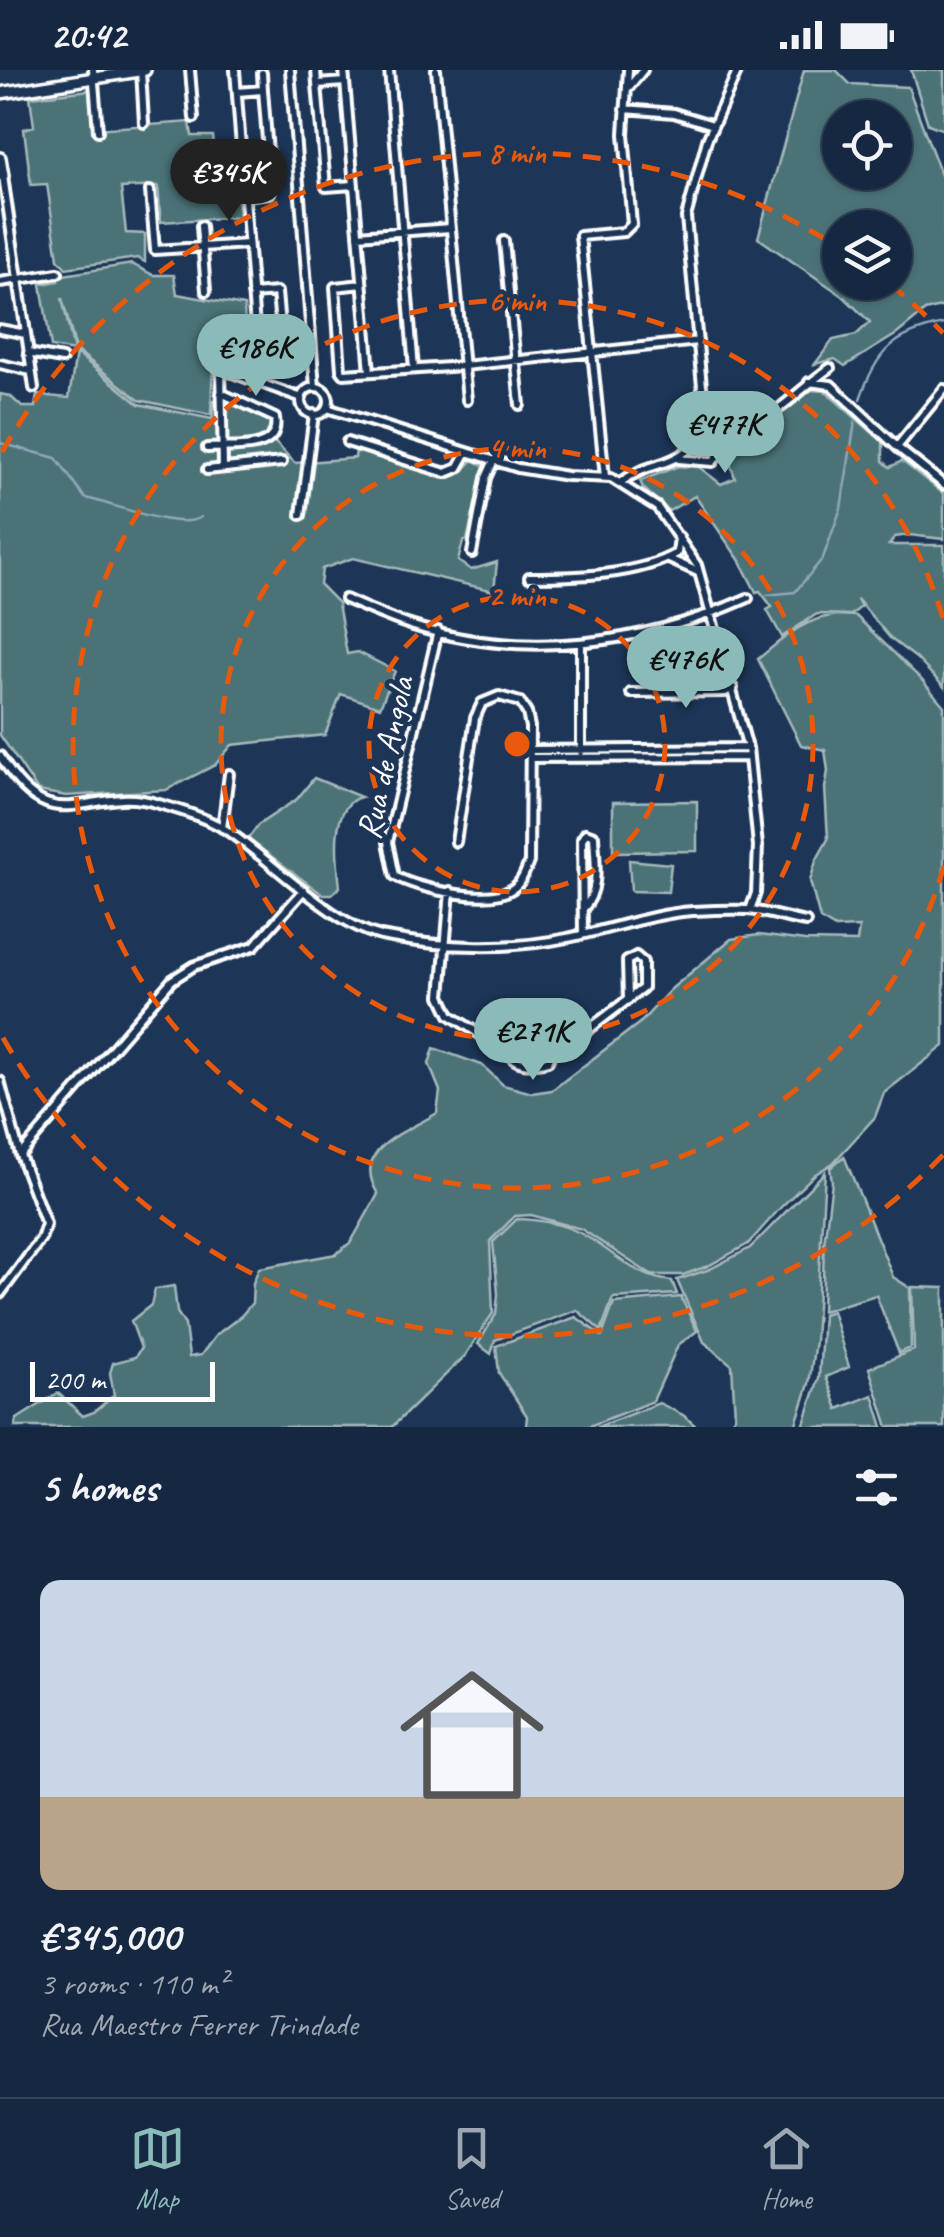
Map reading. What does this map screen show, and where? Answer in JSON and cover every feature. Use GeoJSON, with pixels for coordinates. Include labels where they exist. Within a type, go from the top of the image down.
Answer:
{"type":"FeatureCollection","features":[{"type":"Feature","properties":{"kind":"street"},"geometry":{"type":"LineString","coordinates":[[0,93],[94,74],[142,70],[144,122]]}},
{"type":"Feature","properties":{"kind":"street"},"geometry":{"type":"LineString","coordinates":[[190,70],[194,118]]}},
{"type":"Feature","properties":{"kind":"street"},"geometry":{"type":"LineString","coordinates":[[235,70],[257,355],[255,380]]}},
{"type":"Feature","properties":{"kind":"street"},"geometry":{"type":"LineString","coordinates":[[290,70],[315,387]]}},
{"type":"Feature","properties":{"kind":"street"},"geometry":{"type":"LineString","coordinates":[[316,70],[326,188],[354,185]]}},
{"type":"Feature","properties":{"kind":"street"},"geometry":{"type":"LineString","coordinates":[[344,70],[370,372]]}},
{"type":"Feature","properties":{"kind":"street"},"geometry":{"type":"LineString","coordinates":[[389,70],[414,369]]}},
{"type":"Feature","properties":{"kind":"street"},"geometry":{"type":"LineString","coordinates":[[436,70],[467,400]]}},
{"type":"Feature","properties":{"kind":"street"},"geometry":{"type":"LineString","coordinates":[[605,477],[580,236],[624,232],[632,224],[624,134],[628,70]]}},
{"type":"Feature","properties":{"kind":"street"},"geometry":{"type":"LineString","coordinates":[[628,88],[642,70]]}},
{"type":"Feature","properties":{"kind":"street"},"geometry":{"type":"LineString","coordinates":[[621,482],[680,459],[692,447],[705,418],[686,217],[713,125],[738,70]]}},
{"type":"Feature","properties":{"kind":"street"},"geometry":{"type":"LineString","coordinates":[[94,74],[98,131]]}},
{"type":"Feature","properties":{"kind":"street"},"geometry":{"type":"LineString","coordinates":[[245,196],[271,192],[262,74]]}},
{"type":"Feature","properties":{"kind":"street"},"geometry":{"type":"LineString","coordinates":[[318,84],[345,82]]}},
{"type":"Feature","properties":{"kind":"street"},"geometry":{"type":"LineString","coordinates":[[237,92],[263,90]]}},
{"type":"Feature","properties":{"kind":"street"},"geometry":{"type":"LineString","coordinates":[[625,109],[674,113],[713,125]]}},
{"type":"Feature","properties":{"kind":"street"},"geometry":{"type":"LineString","coordinates":[[0,158],[4,217],[18,279],[34,388]]}},
{"type":"Feature","properties":{"kind":"street"},"geometry":{"type":"LineString","coordinates":[[150,191],[154,250],[248,244]]}},
{"type":"Feature","properties":{"kind":"street"},"geometry":{"type":"LineString","coordinates":[[201,226],[206,292]]}},
{"type":"Feature","properties":{"kind":"street"},"geometry":{"type":"LineString","coordinates":[[358,236],[450,228]]}},
{"type":"Feature","properties":{"kind":"street"},"geometry":{"type":"LineString","coordinates":[[504,241],[520,406]]}},
{"type":"Feature","properties":{"kind":"street"},"geometry":{"type":"LineString","coordinates":[[0,282],[58,274]]}},
{"type":"Feature","properties":{"kind":"street"},"geometry":{"type":"LineString","coordinates":[[362,284],[334,287],[344,374],[464,366],[698,341]]}},
{"type":"Feature","properties":{"kind":"street"},"geometry":{"type":"LineString","coordinates":[[252,294],[278,292],[282,349],[276,354],[257,355]]}},
{"type":"Feature","properties":{"kind":"street"},"geometry":{"type":"LineString","coordinates":[[0,329],[26,334]]}},
{"type":"Feature","properties":{"kind":"street"},"geometry":{"type":"LineString","coordinates":[[28,353],[62,359]]}},
{"type":"Feature","properties":{"kind":"street"},"geometry":{"type":"LineString","coordinates":[[0,364],[31,370]]}},
{"type":"Feature","properties":{"kind":"street"},"geometry":{"type":"LineString","coordinates":[[680,459],[713,462],[735,434],[778,408],[830,368],[830,385]]}},
{"type":"Feature","properties":{"kind":"street"},"geometry":{"type":"LineString","coordinates":[[223,468],[221,369],[302,398]]}},
{"type":"Feature","properties":{"kind":"street"},"geometry":{"type":"LineString","coordinates":[[809,382],[830,385],[944,485]]}},
{"type":"Feature","properties":{"kind":"street"},"geometry":{"type":"LineString","coordinates":[[314,414],[304,408],[302,398],[308,389],[315,387],[327,393],[326,408]]}},
{"type":"Feature","properties":{"kind":"street"},"geometry":{"type":"LineString","coordinates":[[897,447],[944,389]]}},
{"type":"Feature","properties":{"kind":"street"},"geometry":{"type":"LineString","coordinates":[[207,448],[269,442],[275,435],[275,418],[220,392]]}},
{"type":"Feature","properties":{"kind":"street"},"geometry":{"type":"LineString","coordinates":[[220,410],[235,400]]}},
{"type":"Feature","properties":{"kind":"street"},"geometry":{"type":"LineString","coordinates":[[934,402],[944,410]]}},
{"type":"Feature","properties":{"kind":"street"},"geometry":{"type":"LineString","coordinates":[[314,414],[326,408],[494,460],[567,476],[605,477],[621,482],[657,507],[699,572],[749,752],[758,846],[756,893],[750,910]]}},
{"type":"Feature","properties":{"kind":"street"},"geometry":{"type":"LineString","coordinates":[[302,515],[314,414]]}},
{"type":"Feature","properties":{"kind":"street"},"geometry":{"type":"LineString","coordinates":[[705,418],[722,451]]}},
{"type":"Feature","properties":{"kind":"street"},"geometry":{"type":"LineString","coordinates":[[698,436],[735,434]]}},
{"type":"Feature","properties":{"kind":"street"},"geometry":{"type":"LineString","coordinates":[[347,442],[446,473],[458,468],[467,452]]}},
{"type":"Feature","properties":{"kind":"street"},"geometry":{"type":"LineString","coordinates":[[692,447],[701,462]]}},
{"type":"Feature","properties":{"kind":"street"},"geometry":{"type":"LineString","coordinates":[[472,553],[486,478],[494,460]]}},
{"type":"Feature","properties":{"kind":"street"},"geometry":{"type":"LineString","coordinates":[[207,470],[282,462]]}},
{"type":"Feature","properties":{"kind":"street"},"geometry":{"type":"LineString","coordinates":[[529,578],[619,571],[668,558],[676,553],[679,536]]}},
{"type":"Feature","properties":{"kind":"street"},"geometry":{"type":"LineString","coordinates":[[668,558],[699,572]]}},
{"type":"Feature","properties":{"kind":"street"},"geometry":{"type":"LineString","coordinates":[[345,600],[412,626],[486,641],[581,644],[629,637],[712,614],[748,598]]}},
{"type":"Feature","properties":{"kind":"street","name":"Rua de Angola"},"geometry":{"type":"LineString","coordinates":[[438,631],[388,842],[394,876],[408,883],[450,891],[497,895],[512,889],[522,878],[528,862],[527,712],[520,702],[500,696],[482,703],[475,718],[456,842]]}},
{"type":"Feature","properties":{"kind":"street"},"geometry":{"type":"LineString","coordinates":[[581,644],[581,758]]}},
{"type":"Feature","properties":{"kind":"street"},"geometry":{"type":"LineString","coordinates":[[630,694],[725,692],[733,688]]}},
{"type":"Feature","properties":{"kind":"street"},"geometry":{"type":"LineString","coordinates":[[530,754],[582,749],[749,752]]}},
{"type":"Feature","properties":{"kind":"street"},"geometry":{"type":"LineString","coordinates":[[530,754],[581,758],[749,752]]}},
{"type":"Feature","properties":{"kind":"street"},"geometry":{"type":"LineString","coordinates":[[0,756],[29,794],[46,804],[64,807],[144,800],[222,828],[304,890],[377,935],[444,943],[516,945],[675,913],[750,910],[806,922]]}},
{"type":"Feature","properties":{"kind":"street"},"geometry":{"type":"LineString","coordinates":[[222,828],[229,774]]}},
{"type":"Feature","properties":{"kind":"street"},"geometry":{"type":"LineString","coordinates":[[582,909],[590,902],[596,881],[594,836],[586,833],[582,839],[582,909],[583,934]]}},
{"type":"Feature","properties":{"kind":"street"},"geometry":{"type":"LineString","coordinates":[[20,1155],[172,980],[194,966],[254,946],[304,890]]}},
{"type":"Feature","properties":{"kind":"street"},"geometry":{"type":"LineString","coordinates":[[450,891],[441,996],[450,1015],[528,1065],[548,1061],[556,1045]]}},
{"type":"Feature","properties":{"kind":"street"},"geometry":{"type":"LineString","coordinates":[[505,1048],[575,1040],[628,1000],[644,986],[643,962],[636,956],[628,961],[628,1000]]}},
{"type":"Feature","properties":{"kind":"street"},"geometry":{"type":"LineString","coordinates":[[0,1081],[20,1155],[46,1220],[46,1228],[0,1294]]}},
{"type":"Feature","properties":{"kind":"green space"},"geometry":{"type":"Polygon","coordinates":[[[804,70],[836,70],[850,84],[908,87],[944,183],[944,306],[925,311],[897,334],[845,366],[835,359],[815,364],[833,340],[856,335],[870,322],[847,300],[912,300],[912,210],[822,210],[822,282],[758,238],[804,70]]]}},
{"type":"Feature","properties":{"kind":"green space"},"geometry":{"type":"Polygon","coordinates":[[[911,70],[944,70],[944,130],[928,124],[911,70]]]}},
{"type":"Feature","properties":{"kind":"green space"},"geometry":{"type":"Polygon","coordinates":[[[91,90],[95,129],[190,122],[192,136],[213,136],[218,189],[237,187],[239,217],[161,222],[158,186],[121,188],[126,233],[145,234],[145,262],[137,258],[66,268],[58,259],[47,184],[31,185],[24,129],[34,126],[30,97],[91,90]]]}},
{"type":"Feature","properties":{"kind":"green space"},"geometry":{"type":"Polygon","coordinates":[[[132,264],[153,275],[174,275],[177,294],[244,306],[247,368],[213,358],[211,415],[139,400],[76,350],[62,298],[74,351],[51,347],[41,284],[58,281],[57,276],[132,264]]]}},
{"type":"Feature","properties":{"kind":"green space"},"geometry":{"type":"Polygon","coordinates":[[[76,353],[139,404],[212,419],[214,400],[270,420],[269,436],[295,463],[355,458],[356,450],[434,474],[460,474],[473,460],[484,466],[467,540],[458,561],[471,570],[497,562],[494,591],[353,558],[322,569],[320,585],[338,603],[347,654],[358,652],[395,671],[380,707],[341,694],[325,735],[232,745],[215,765],[166,790],[66,796],[38,791],[0,735],[0,394],[10,396],[22,407],[35,407],[37,395],[69,398],[76,353]]]}},
{"type":"Feature","properties":{"kind":"green space"},"geometry":{"type":"Polygon","coordinates":[[[811,390],[825,391],[883,442],[883,461],[890,467],[902,461],[944,494],[944,539],[909,535],[895,537],[889,545],[944,545],[944,687],[891,639],[857,599],[861,607],[851,615],[817,614],[782,637],[767,610],[772,607],[760,591],[756,592],[740,561],[695,496],[669,511],[643,488],[640,481],[678,466],[699,467],[721,484],[735,478],[729,459],[737,442],[755,435],[811,390]]]}},
{"type":"Feature","properties":{"kind":"green space"},"geometry":{"type":"Polygon","coordinates":[[[838,615],[856,616],[944,706],[944,1046],[884,1093],[875,1117],[833,1163],[814,1175],[748,1244],[683,1275],[651,1275],[581,1229],[531,1215],[515,1216],[490,1241],[493,1313],[465,1356],[392,1427],[15,1427],[17,1419],[58,1393],[83,1416],[114,1395],[110,1373],[113,1363],[135,1357],[141,1348],[131,1321],[151,1305],[155,1289],[174,1286],[189,1357],[201,1355],[216,1335],[252,1303],[259,1268],[336,1254],[351,1242],[378,1194],[371,1178],[376,1153],[437,1113],[440,1091],[429,1064],[434,1048],[482,1065],[503,1085],[532,1093],[552,1090],[642,1021],[670,990],[731,939],[759,935],[857,942],[859,927],[835,928],[820,919],[810,881],[828,839],[825,750],[801,745],[758,659],[805,625],[838,615]]]}},
{"type":"Feature","properties":{"kind":"green space"},"geometry":{"type":"Polygon","coordinates":[[[314,778],[361,797],[351,802],[340,822],[340,887],[332,894],[322,894],[248,839],[258,825],[297,799],[314,778]]]}},
{"type":"Feature","properties":{"kind":"green space"},"geometry":{"type":"Polygon","coordinates":[[[697,801],[697,851],[613,852],[613,802],[697,801]]]}},
{"type":"Feature","properties":{"kind":"green space"},"geometry":{"type":"Polygon","coordinates":[[[629,860],[671,864],[668,892],[631,891],[629,860]]]}},
{"type":"Feature","properties":{"kind":"green space"},"geometry":{"type":"Polygon","coordinates":[[[844,1156],[893,1277],[910,1288],[911,1348],[899,1353],[876,1295],[822,1311],[830,1168],[844,1156]]]}},
{"type":"Feature","properties":{"kind":"green space"},"geometry":{"type":"Polygon","coordinates":[[[825,1172],[815,1341],[809,1384],[795,1427],[727,1427],[735,1416],[732,1365],[704,1342],[677,1280],[710,1269],[750,1248],[825,1172]]]}},
{"type":"Feature","properties":{"kind":"green space"},"geometry":{"type":"Polygon","coordinates":[[[517,1219],[549,1223],[580,1233],[635,1269],[672,1281],[677,1294],[613,1298],[601,1331],[577,1310],[495,1340],[491,1354],[478,1344],[496,1314],[493,1242],[517,1219]]]}},
{"type":"Feature","properties":{"kind":"green space"},"geometry":{"type":"Polygon","coordinates":[[[912,1287],[944,1288],[944,1427],[888,1427],[869,1368],[914,1350],[912,1287]]]}},
{"type":"Feature","properties":{"kind":"green space"},"geometry":{"type":"Polygon","coordinates":[[[681,1297],[697,1331],[678,1345],[653,1401],[587,1427],[526,1427],[527,1416],[499,1373],[496,1346],[576,1317],[602,1336],[614,1303],[681,1297]]]}},
{"type":"Feature","properties":{"kind":"green space"},"geometry":{"type":"Polygon","coordinates":[[[832,1311],[849,1367],[826,1377],[838,1409],[873,1395],[883,1427],[803,1427],[819,1378],[823,1314],[832,1311]]]}},
{"type":"Feature","properties":{"kind":"green space"},"geometry":{"type":"Polygon","coordinates":[[[659,1403],[697,1427],[597,1427],[659,1403]]]}},
{"type":"Feature","properties":{"kind":"waterway"},"geometry":{"type":"LineString","coordinates":[[860,399],[873,368],[890,347],[912,333],[944,324]]}},
{"type":"Feature","properties":{"kind":"waterway"},"geometry":{"type":"LineString","coordinates":[[767,595],[795,592],[823,558],[841,508],[855,422]]}},
{"type":"Feature","properties":{"kind":"waterway"},"geometry":{"type":"LineString","coordinates":[[0,443],[56,458],[85,498],[162,519],[191,521],[201,517]]}}]}
